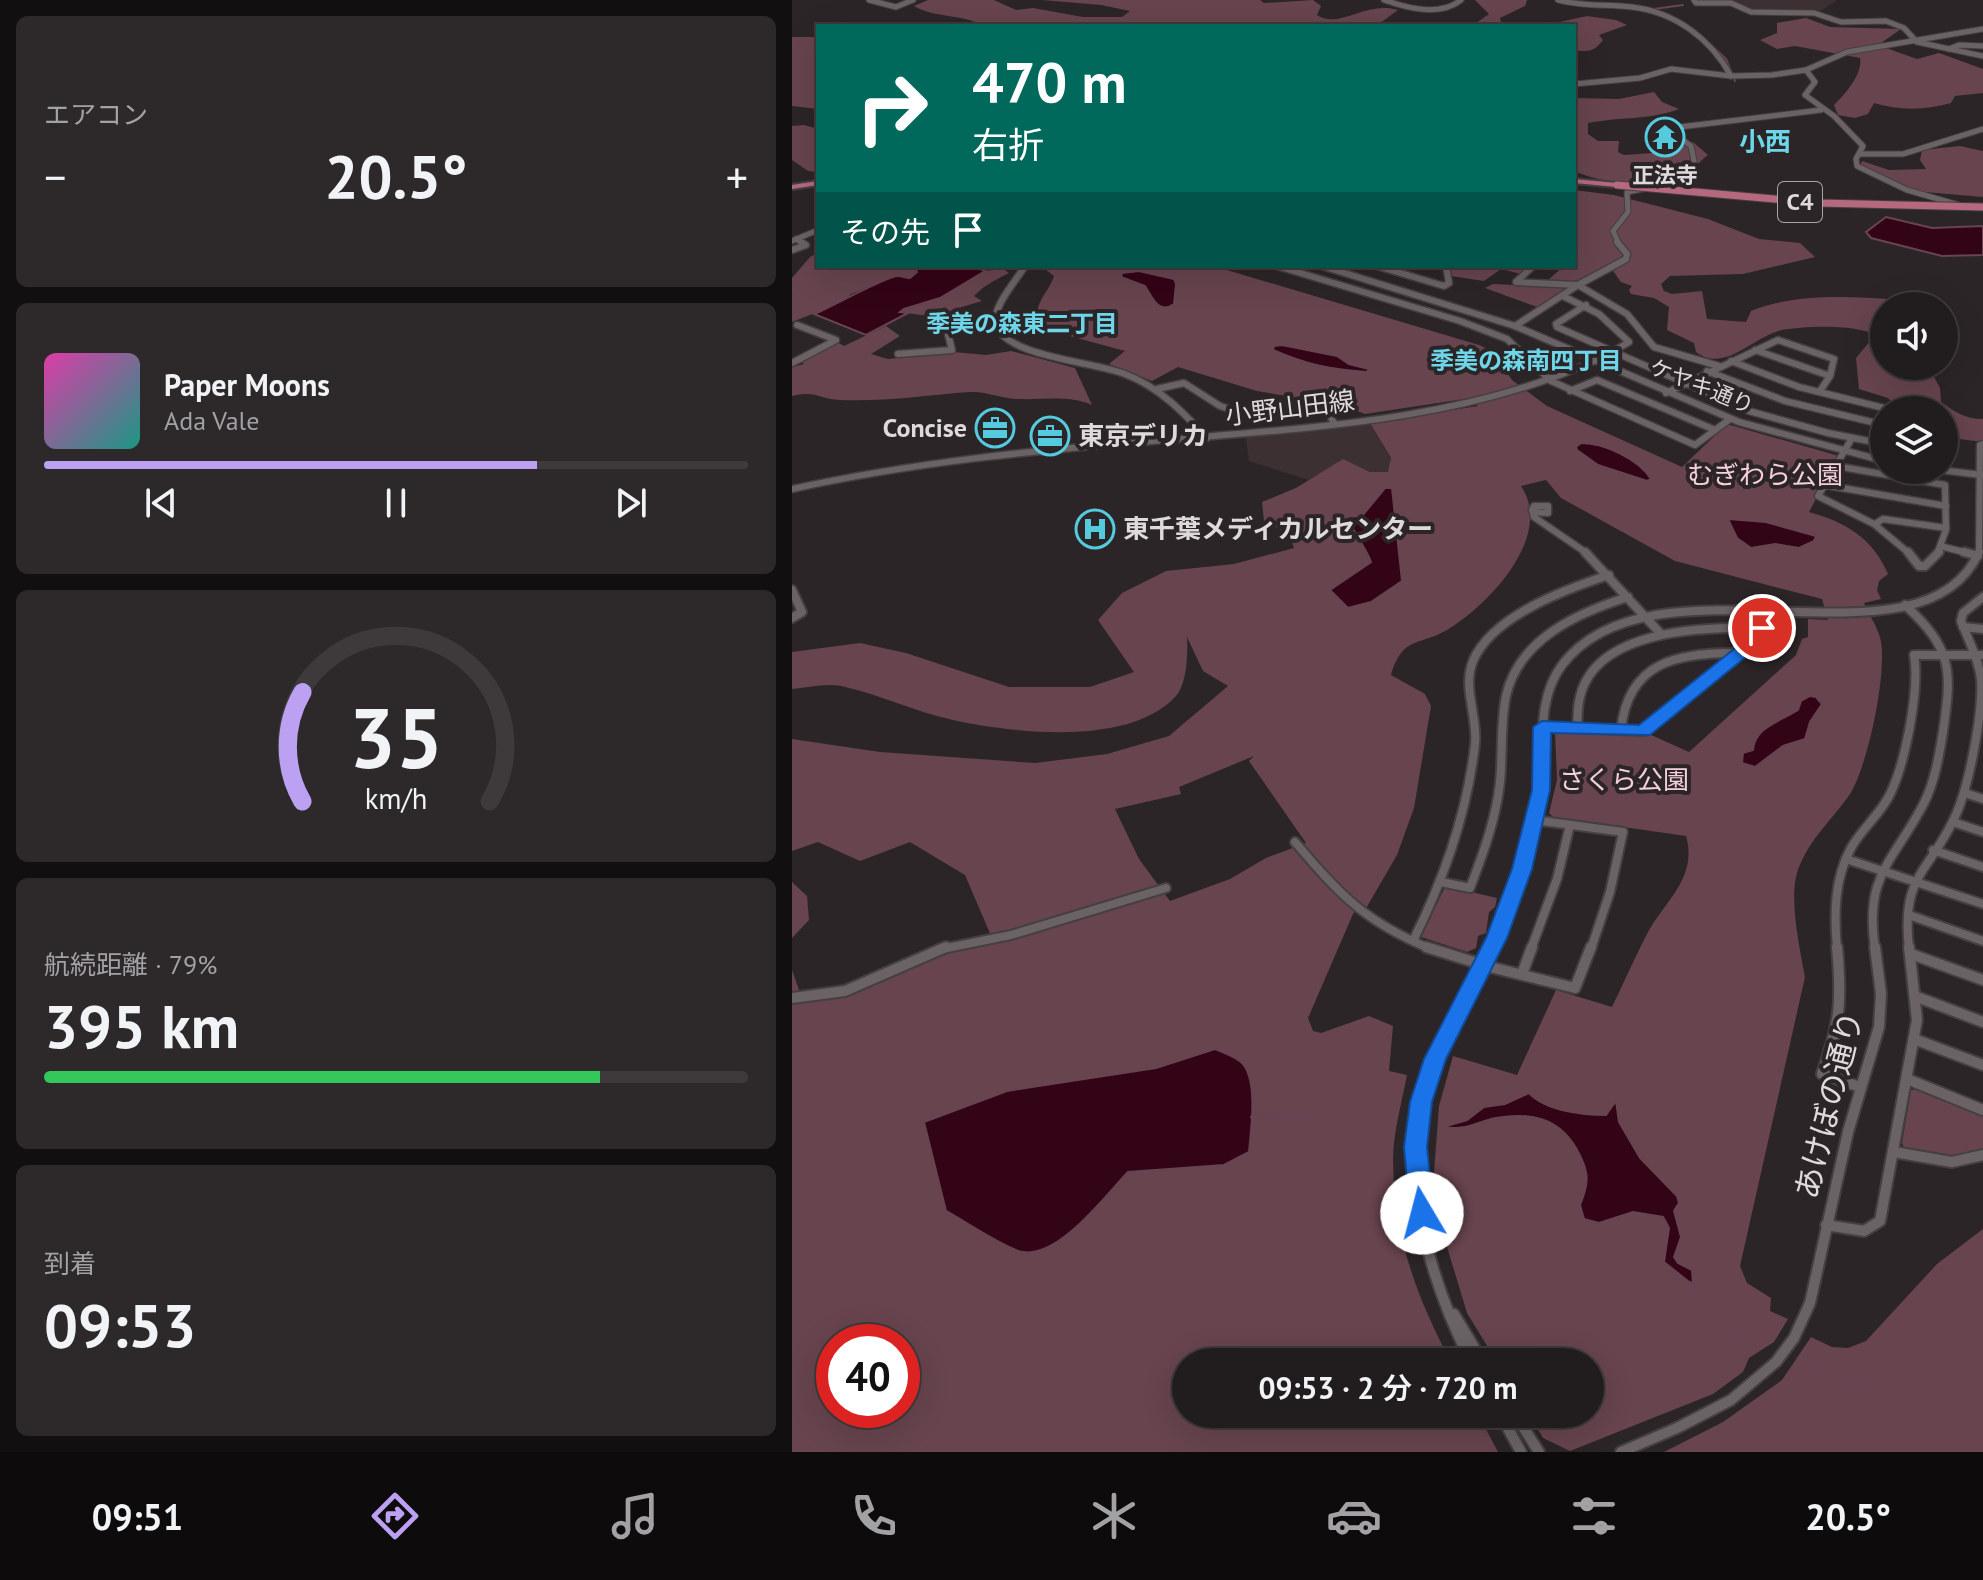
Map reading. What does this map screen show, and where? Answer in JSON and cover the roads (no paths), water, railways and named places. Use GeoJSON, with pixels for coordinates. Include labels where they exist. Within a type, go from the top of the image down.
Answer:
{"type":"FeatureCollection","features":[{"type":"Feature","properties":{"kind":"highway","name":"C4"},"geometry":{"type":"LineString","coordinates":[[1576,181],[1820,203],[1983,209]]}},
{"type":"Feature","properties":{"kind":"highway"},"geometry":{"type":"LineString","coordinates":[[792,187],[816,183]]}},
{"type":"Feature","properties":{"kind":"street"},"geometry":{"type":"LineString","coordinates":[[869,0],[896,7],[913,0]]}},
{"type":"Feature","properties":{"kind":"street"},"geometry":{"type":"LineString","coordinates":[[1384,0],[1405,8],[1444,8],[1457,5],[1461,0]]}},
{"type":"Feature","properties":{"kind":"street"},"geometry":{"type":"LineString","coordinates":[[1558,0],[1577,6],[1636,7],[1656,12],[1705,40],[1731,76]]}},
{"type":"Feature","properties":{"kind":"street"},"geometry":{"type":"LineString","coordinates":[[1694,0],[1696,3],[1731,3],[1751,12],[1826,15],[1841,22],[1886,21],[1904,28],[1913,40],[1983,56]]}},
{"type":"Feature","properties":{"kind":"street"},"geometry":{"type":"LineString","coordinates":[[1576,84],[1640,78],[1671,69],[1731,76],[1763,76],[1806,70],[1847,52],[1983,29]]}},
{"type":"Feature","properties":{"kind":"street"},"geometry":{"type":"LineString","coordinates":[[1949,49],[1959,45],[1983,46]]}},
{"type":"Feature","properties":{"kind":"street"},"geometry":{"type":"LineString","coordinates":[[1806,70],[1815,82],[1805,95],[1821,110],[1834,116],[1863,146],[1856,159],[1857,166],[1907,190],[1983,209]]}},
{"type":"Feature","properties":{"kind":"street"},"geometry":{"type":"LineString","coordinates":[[1515,326],[1578,285],[1626,259],[1627,254],[1614,238],[1613,231],[1628,212],[1627,192],[1663,185],[1695,166],[1691,146],[1669,130],[1671,128],[1755,115],[1821,110]]}},
{"type":"Feature","properties":{"kind":"street"},"geometry":{"type":"LineString","coordinates":[[1860,154],[1903,154],[1983,129]]}},
{"type":"Feature","properties":{"kind":"street"},"geometry":{"type":"LineString","coordinates":[[794,240],[816,231]]}},
{"type":"Feature","properties":{"kind":"street"},"geometry":{"type":"LineString","coordinates":[[792,250],[806,245],[794,240]]}},
{"type":"Feature","properties":{"kind":"street"},"geometry":{"type":"LineString","coordinates":[[1024,268],[996,309],[994,323],[1006,339],[1024,349],[1102,366],[1157,389],[1207,438]]}},
{"type":"Feature","properties":{"kind":"street"},"geometry":{"type":"LineString","coordinates":[[1284,268],[1460,321],[1507,339],[1551,381],[1695,445],[1730,419]]}},
{"type":"Feature","properties":{"kind":"street","name":"ケヤキ通り"},"geometry":{"type":"LineString","coordinates":[[1328,268],[1515,326],[1730,419],[1870,456]]}},
{"type":"Feature","properties":{"kind":"street"},"geometry":{"type":"LineString","coordinates":[[1340,272],[1345,268]]}},
{"type":"Feature","properties":{"kind":"street"},"geometry":{"type":"LineString","coordinates":[[1384,268],[1444,286],[1449,283],[1446,268]]}},
{"type":"Feature","properties":{"kind":"street"},"geometry":{"type":"LineString","coordinates":[[1531,268],[1516,282],[1578,285],[1609,307],[1627,314],[1654,347],[1719,366]]}},
{"type":"Feature","properties":{"kind":"street"},"geometry":{"type":"LineString","coordinates":[[1563,296],[1586,305],[1611,321],[1629,342],[1614,351]]}},
{"type":"Feature","properties":{"kind":"street"},"geometry":{"type":"LineString","coordinates":[[1586,305],[1556,324],[1557,327],[1749,411],[1870,441]]}},
{"type":"Feature","properties":{"kind":"street"},"geometry":{"type":"LineString","coordinates":[[898,354],[952,350],[946,326],[994,323]]}},
{"type":"Feature","properties":{"kind":"street"},"geometry":{"type":"LineString","coordinates":[[792,363],[836,340],[797,325]]}},
{"type":"Feature","properties":{"kind":"street"},"geometry":{"type":"LineString","coordinates":[[1666,393],[1707,371],[1773,341],[1782,340],[1834,359],[1830,376],[1820,391]]}},
{"type":"Feature","properties":{"kind":"street"},"geometry":{"type":"LineString","coordinates":[[1755,350],[1830,376]]}},
{"type":"Feature","properties":{"kind":"street","name":"小野山田線"},"geometry":{"type":"LineString","coordinates":[[792,489],[929,462],[1207,438],[1468,404],[1551,381],[1596,360]]}},
{"type":"Feature","properties":{"kind":"street"},"geometry":{"type":"LineString","coordinates":[[1731,361],[1799,387],[1870,404]]}},
{"type":"Feature","properties":{"kind":"street"},"geometry":{"type":"LineString","coordinates":[[1707,371],[1785,401],[1870,422]]}},
{"type":"Feature","properties":{"kind":"street"},"geometry":{"type":"LineString","coordinates":[[1570,391],[1597,380],[1715,430]]}},
{"type":"Feature","properties":{"kind":"street"},"geometry":{"type":"LineString","coordinates":[[1157,389],[1184,383],[1220,406],[1238,412],[1326,409],[1334,423]]}},
{"type":"Feature","properties":{"kind":"street"},"geometry":{"type":"LineString","coordinates":[[1836,466],[1945,485],[1944,547],[1931,562],[1919,566],[1899,541],[1875,524],[1818,496],[1852,438]]}},
{"type":"Feature","properties":{"kind":"street"},"geometry":{"type":"LineString","coordinates":[[1463,1348],[1426,1238],[1415,1147],[1421,1102],[1435,1059],[1484,964],[1508,909],[1535,820],[1542,778],[1542,727],[1547,689],[1558,667],[1597,636],[1645,617],[1709,609],[1848,614],[1905,605],[1953,585],[1968,572],[1978,556],[1982,537],[1980,445],[1983,444]]}},
{"type":"Feature","properties":{"kind":"street"},"geometry":{"type":"LineString","coordinates":[[1958,470],[1982,473]]}},
{"type":"Feature","properties":{"kind":"street"},"geometry":{"type":"LineString","coordinates":[[1825,485],[1946,506]]}},
{"type":"Feature","properties":{"kind":"street"},"geometry":{"type":"LineString","coordinates":[[1537,515],[1591,556],[1661,634]]}},
{"type":"Feature","properties":{"kind":"street"},"geometry":{"type":"LineString","coordinates":[[1875,524],[1883,519],[1946,528]]}},
{"type":"Feature","properties":{"kind":"street"},"geometry":{"type":"LineString","coordinates":[[1944,547],[1978,556]]}},
{"type":"Feature","properties":{"kind":"street"},"geometry":{"type":"LineString","coordinates":[[1413,941],[1456,844],[1474,756],[1475,714],[1468,675],[1475,660],[1498,631],[1528,608],[1565,590],[1609,575]]}},
{"type":"Feature","properties":{"kind":"street"},"geometry":{"type":"LineString","coordinates":[[792,590],[802,612],[792,618]]}},
{"type":"Feature","properties":{"kind":"street"},"geometry":{"type":"LineString","coordinates":[[1441,882],[1470,888],[1475,875],[1499,786],[1506,692],[1520,662],[1536,643],[1570,621],[1628,597]]}},
{"type":"Feature","properties":{"kind":"street"},"geometry":{"type":"LineString","coordinates":[[1826,1225],[1852,1232],[1864,1231],[1880,1221],[1914,1039],[1917,997],[1909,915],[1922,864],[1953,822],[1965,793],[1970,762],[1979,735],[1981,676],[1978,654],[1963,627],[1963,613],[1981,601]]}},
{"type":"Feature","properties":{"kind":"street","name":"あけぼの通り"},"geometry":{"type":"LineString","coordinates":[[1621,1452],[1733,1400],[1789,1345],[1808,1310],[1860,1087],[1877,1038],[1881,1007],[1870,935],[1875,890],[1881,869],[1895,843],[1920,810],[1933,779],[1950,682],[1944,654],[1922,620],[1905,605]]}},
{"type":"Feature","properties":{"kind":"street"},"geometry":{"type":"LineString","coordinates":[[1542,727],[1644,731],[1763,634],[1762,628],[1713,627],[1661,634],[1612,655],[1593,672],[1579,695],[1577,728]]}},
{"type":"Feature","properties":{"kind":"street"},"geometry":{"type":"LineString","coordinates":[[1963,627],[1983,629]]}},
{"type":"Feature","properties":{"kind":"street"},"geometry":{"type":"LineString","coordinates":[[1621,730],[1623,701],[1637,679],[1681,657],[1703,653],[1740,653]]}},
{"type":"Feature","properties":{"kind":"street"},"geometry":{"type":"LineString","coordinates":[[1860,1087],[1822,1074],[1838,1029],[1842,997],[1834,914],[1846,859],[1860,834],[1887,800],[1898,776],[1918,677],[1914,655],[1978,654]]}},
{"type":"Feature","properties":{"kind":"street"},"geometry":{"type":"LineString","coordinates":[[1970,762],[1983,766]]}},
{"type":"Feature","properties":{"kind":"street"},"geometry":{"type":"LineString","coordinates":[[1965,793],[1983,799]]}},
{"type":"Feature","properties":{"kind":"street"},"geometry":{"type":"LineString","coordinates":[[1295,842],[1337,892],[1357,910],[1413,941],[1575,988],[1596,939],[1618,863],[1623,832],[1535,820]]}},
{"type":"Feature","properties":{"kind":"street"},"geometry":{"type":"LineString","coordinates":[[1953,822],[1983,832]]}},
{"type":"Feature","properties":{"kind":"street"},"geometry":{"type":"LineString","coordinates":[[1522,974],[1557,879],[1570,825]]}},
{"type":"Feature","properties":{"kind":"street"},"geometry":{"type":"LineString","coordinates":[[1933,850],[1983,867]]}},
{"type":"Feature","properties":{"kind":"street"},"geometry":{"type":"LineString","coordinates":[[1846,859],[1983,904]]}},
{"type":"Feature","properties":{"kind":"street"},"geometry":{"type":"LineString","coordinates":[[792,998],[845,991],[947,947],[1011,935],[1166,888]]}},
{"type":"Feature","properties":{"kind":"street"},"geometry":{"type":"LineString","coordinates":[[1909,915],[1983,941]]}},
{"type":"Feature","properties":{"kind":"street"},"geometry":{"type":"LineString","coordinates":[[1911,954],[1983,980]]}},
{"type":"Feature","properties":{"kind":"street"},"geometry":{"type":"LineString","coordinates":[[1917,997],[1983,1022]]}},
{"type":"Feature","properties":{"kind":"street"},"geometry":{"type":"LineString","coordinates":[[1914,1039],[1983,1065]]}},
{"type":"Feature","properties":{"kind":"street"},"geometry":{"type":"LineString","coordinates":[[1907,1079],[1983,1110]]}},
{"type":"Feature","properties":{"kind":"street"},"geometry":{"type":"LineString","coordinates":[[1894,1152],[1952,1162],[1983,1155]]}},
{"type":"Feature","properties":{"kind":"street"},"geometry":{"type":"LineString","coordinates":[[1445,1300],[1474,1348]]}},
{"type":"Feature","properties":{"kind":"street"},"geometry":{"type":"LineString","coordinates":[[1508,1428],[1521,1452]]}},
{"type":"Feature","properties":{"kind":"street"},"geometry":{"type":"LineString","coordinates":[[1524,1428],[1539,1452]]}},
{"type":"Feature","properties":{"kind":"waterway"},"geometry":{"type":"LineString","coordinates":[[1660,12],[1654,9],[1683,5]]}},
{"type":"Feature","properties":{"kind":"waterway"},"geometry":{"type":"LineString","coordinates":[[1695,30],[1726,59],[1735,81]]}},
{"type":"Feature","properties":{"kind":"waterway"},"geometry":{"type":"LineString","coordinates":[[1252,1117],[1388,1121]]}},
{"type":"Feature","properties":{"kind":"waterway"},"geometry":{"type":"LineString","coordinates":[[1690,1283],[1692,1296],[1704,1317],[1723,1331],[1758,1346]]}},
{"type":"Feature","properties":{"kind":"waterway"},"geometry":{"type":"LineString","coordinates":[[1805,1366],[1855,1388],[1872,1380]]}},
{"type":"Feature","properties":{"kind":"place","name":"正法寺"},"geometry":{"type":"Point","coordinates":[1665,137]}},
{"type":"Feature","properties":{"kind":"place","name":"Concise"},"geometry":{"type":"Point","coordinates":[995,428]}},
{"type":"Feature","properties":{"kind":"place","name":"東京デリカ"},"geometry":{"type":"Point","coordinates":[1050,436]}},
{"type":"Feature","properties":{"kind":"place","name":"東千葉メディカルセンター"},"geometry":{"type":"Point","coordinates":[1095,529]}},
{"type":"Feature","properties":{"kind":"district","name":"小西"},"geometry":{"type":"Point","coordinates":[1765,142]}},
{"type":"Feature","properties":{"kind":"district","name":"季美の森東二丁目"},"geometry":{"type":"Point","coordinates":[1022,324]}},
{"type":"Feature","properties":{"kind":"district","name":"季美の森南四丁目"},"geometry":{"type":"Point","coordinates":[1526,361]}},
{"type":"Feature","properties":{"kind":"park label","name":"むぎわら公園"},"geometry":{"type":"Point","coordinates":[1765,475]}},
{"type":"Feature","properties":{"kind":"park label","name":"さくら公園"},"geometry":{"type":"Point","coordinates":[1624,780]}}]}
